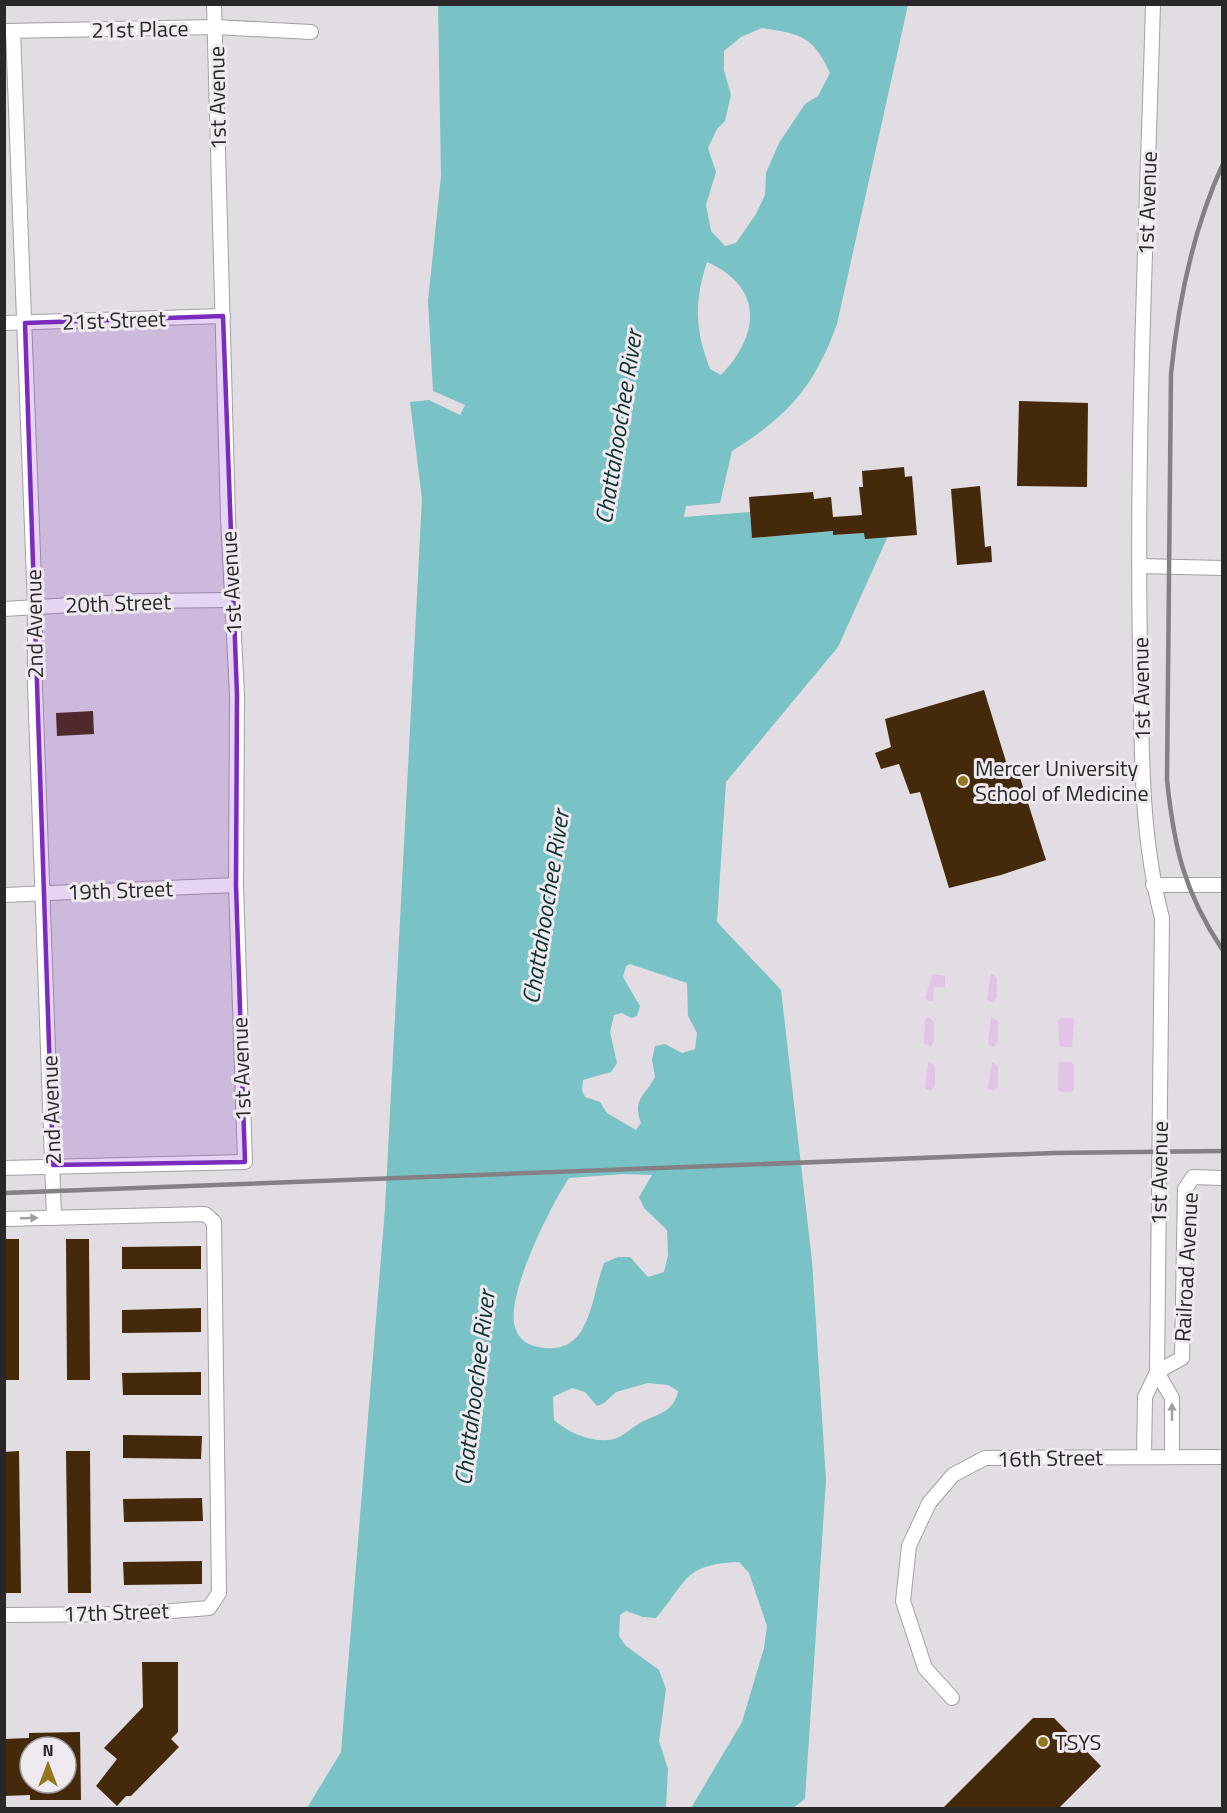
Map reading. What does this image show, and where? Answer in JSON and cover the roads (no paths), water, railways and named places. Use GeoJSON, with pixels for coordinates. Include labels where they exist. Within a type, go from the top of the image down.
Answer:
{"type":"FeatureCollection","features":[{"type":"Feature","properties":{"kind":"street","name":"1st Avenue"},"geometry":{"type":"LineString","coordinates":[[53,1165],[115,1167],[245,1162],[236,885],[237,695],[232,600],[214,4]]}},
{"type":"Feature","properties":{"kind":"street","name":"1st Avenue"},"geometry":{"type":"LineString","coordinates":[[1144,1456],[1145,1397],[1157,1372],[1162,918],[1153,885],[1144,828],[1138,566],[1153,4]]}},
{"type":"Feature","properties":{"kind":"street","name":"21st Place"},"geometry":{"type":"LineString","coordinates":[[9,31],[215,27],[311,32]]}},
{"type":"Feature","properties":{"kind":"street","name":"2nd Avenue"},"geometry":{"type":"LineString","coordinates":[[9,31],[25,323],[54,1218]]}},
{"type":"Feature","properties":{"kind":"street","name":"21st Street"},"geometry":{"type":"LineString","coordinates":[[4,323],[223,316]]}},
{"type":"Feature","properties":{"kind":"street"},"geometry":{"type":"LineString","coordinates":[[1138,566],[1222,568]]}},
{"type":"Feature","properties":{"kind":"street","name":"20th Street"},"geometry":{"type":"LineString","coordinates":[[4,609],[232,600]]}},
{"type":"Feature","properties":{"kind":"street","name":"19th Street"},"geometry":{"type":"LineString","coordinates":[[4,895],[236,885]]}},
{"type":"Feature","properties":{"kind":"street"},"geometry":{"type":"LineString","coordinates":[[1153,885],[1222,885]]}},
{"type":"Feature","properties":{"kind":"street"},"geometry":{"type":"LineString","coordinates":[[4,1168],[53,1165]]}},
{"type":"Feature","properties":{"kind":"street","name":"Railroad Avenue"},"geometry":{"type":"LineString","coordinates":[[1157,1372],[1182,1358],[1185,1189],[1193,1177],[1222,1178]]}},
{"type":"Feature","properties":{"kind":"street","name":"17th Street"},"geometry":{"type":"LineString","coordinates":[[4,1615],[135,1614],[208,1608],[219,1593],[214,1222],[205,1214],[54,1218]]}},
{"type":"Feature","properties":{"kind":"street"},"geometry":{"type":"LineString","coordinates":[[4,1219],[54,1218]]}},
{"type":"Feature","properties":{"kind":"street"},"geometry":{"type":"LineString","coordinates":[[1157,1372],[1172,1398],[1172,1456]]}},
{"type":"Feature","properties":{"kind":"street","name":"16th Street"},"geometry":{"type":"LineString","coordinates":[[952,1698],[925,1668],[903,1601],[909,1546],[929,1503],[953,1475],[985,1458],[1222,1456]]}},
{"type":"Feature","properties":{"kind":"water","name":"Chattahoochee River"},"geometry":{"type":"Polygon","coordinates":[[[438,5],[908,5],[837,324],[828,346],[809,382],[797,398],[769,425],[732,451],[720,503],[686,506],[684,517],[750,512],[753,538],[833,531],[833,535],[864,533],[888,536],[838,647],[726,782],[717,922],[781,990],[812,1261],[826,1480],[805,1799],[793,1808],[691,1808],[742,1722],[764,1648],[767,1626],[749,1573],[739,1562],[696,1571],[681,1585],[656,1618],[643,1617],[626,1611],[620,1615],[619,1636],[626,1646],[659,1670],[666,1689],[659,1741],[668,1769],[666,1808],[307,1808],[341,1752],[385,1208],[422,499],[410,402],[429,400],[460,415],[465,405],[433,391],[428,301],[441,176],[438,5]],[[762,28],[741,37],[724,51],[724,70],[731,95],[725,121],[717,129],[708,148],[716,172],[706,205],[711,231],[725,246],[736,243],[756,214],[765,195],[766,173],[779,143],[805,104],[818,96],[830,73],[818,51],[796,35],[762,28]],[[707,262],[698,303],[701,341],[710,369],[721,375],[734,360],[743,344],[749,328],[750,313],[747,298],[739,285],[726,272],[707,262]],[[630,964],[626,966],[623,977],[640,1006],[637,1016],[631,1018],[622,1013],[614,1015],[610,1032],[617,1063],[611,1072],[583,1080],[582,1090],[585,1097],[600,1102],[607,1113],[636,1130],[641,1123],[639,1103],[655,1077],[652,1060],[655,1046],[665,1044],[682,1053],[695,1049],[697,1033],[688,1016],[687,983],[630,964]],[[624,1174],[569,1178],[524,1270],[514,1308],[514,1323],[519,1336],[525,1342],[538,1347],[555,1348],[569,1344],[578,1335],[586,1323],[604,1263],[618,1257],[630,1257],[648,1277],[664,1272],[668,1255],[667,1230],[644,1208],[639,1197],[652,1175],[624,1174]],[[648,1383],[616,1392],[597,1406],[585,1392],[572,1388],[553,1397],[554,1420],[567,1429],[590,1439],[614,1439],[670,1407],[678,1391],[668,1385],[648,1383]]]}},
{"type":"Feature","properties":{"kind":"railway"},"geometry":{"type":"LineString","coordinates":[[1222,166],[1202,216],[1188,268],[1182,294],[1171,374],[1167,780],[1173,827],[1183,868],[1198,908],[1222,949]]}},
{"type":"Feature","properties":{"kind":"railway"},"geometry":{"type":"LineString","coordinates":[[4,1193],[1054,1153],[1222,1151]]}},
{"type":"Feature","properties":{"kind":"place","name":"Mercer University School of Medicine"},"geometry":{"type":"Point","coordinates":[963,781]}},
{"type":"Feature","properties":{"kind":"place","name":"TSYS"},"geometry":{"type":"Point","coordinates":[1043,1742]}}]}
